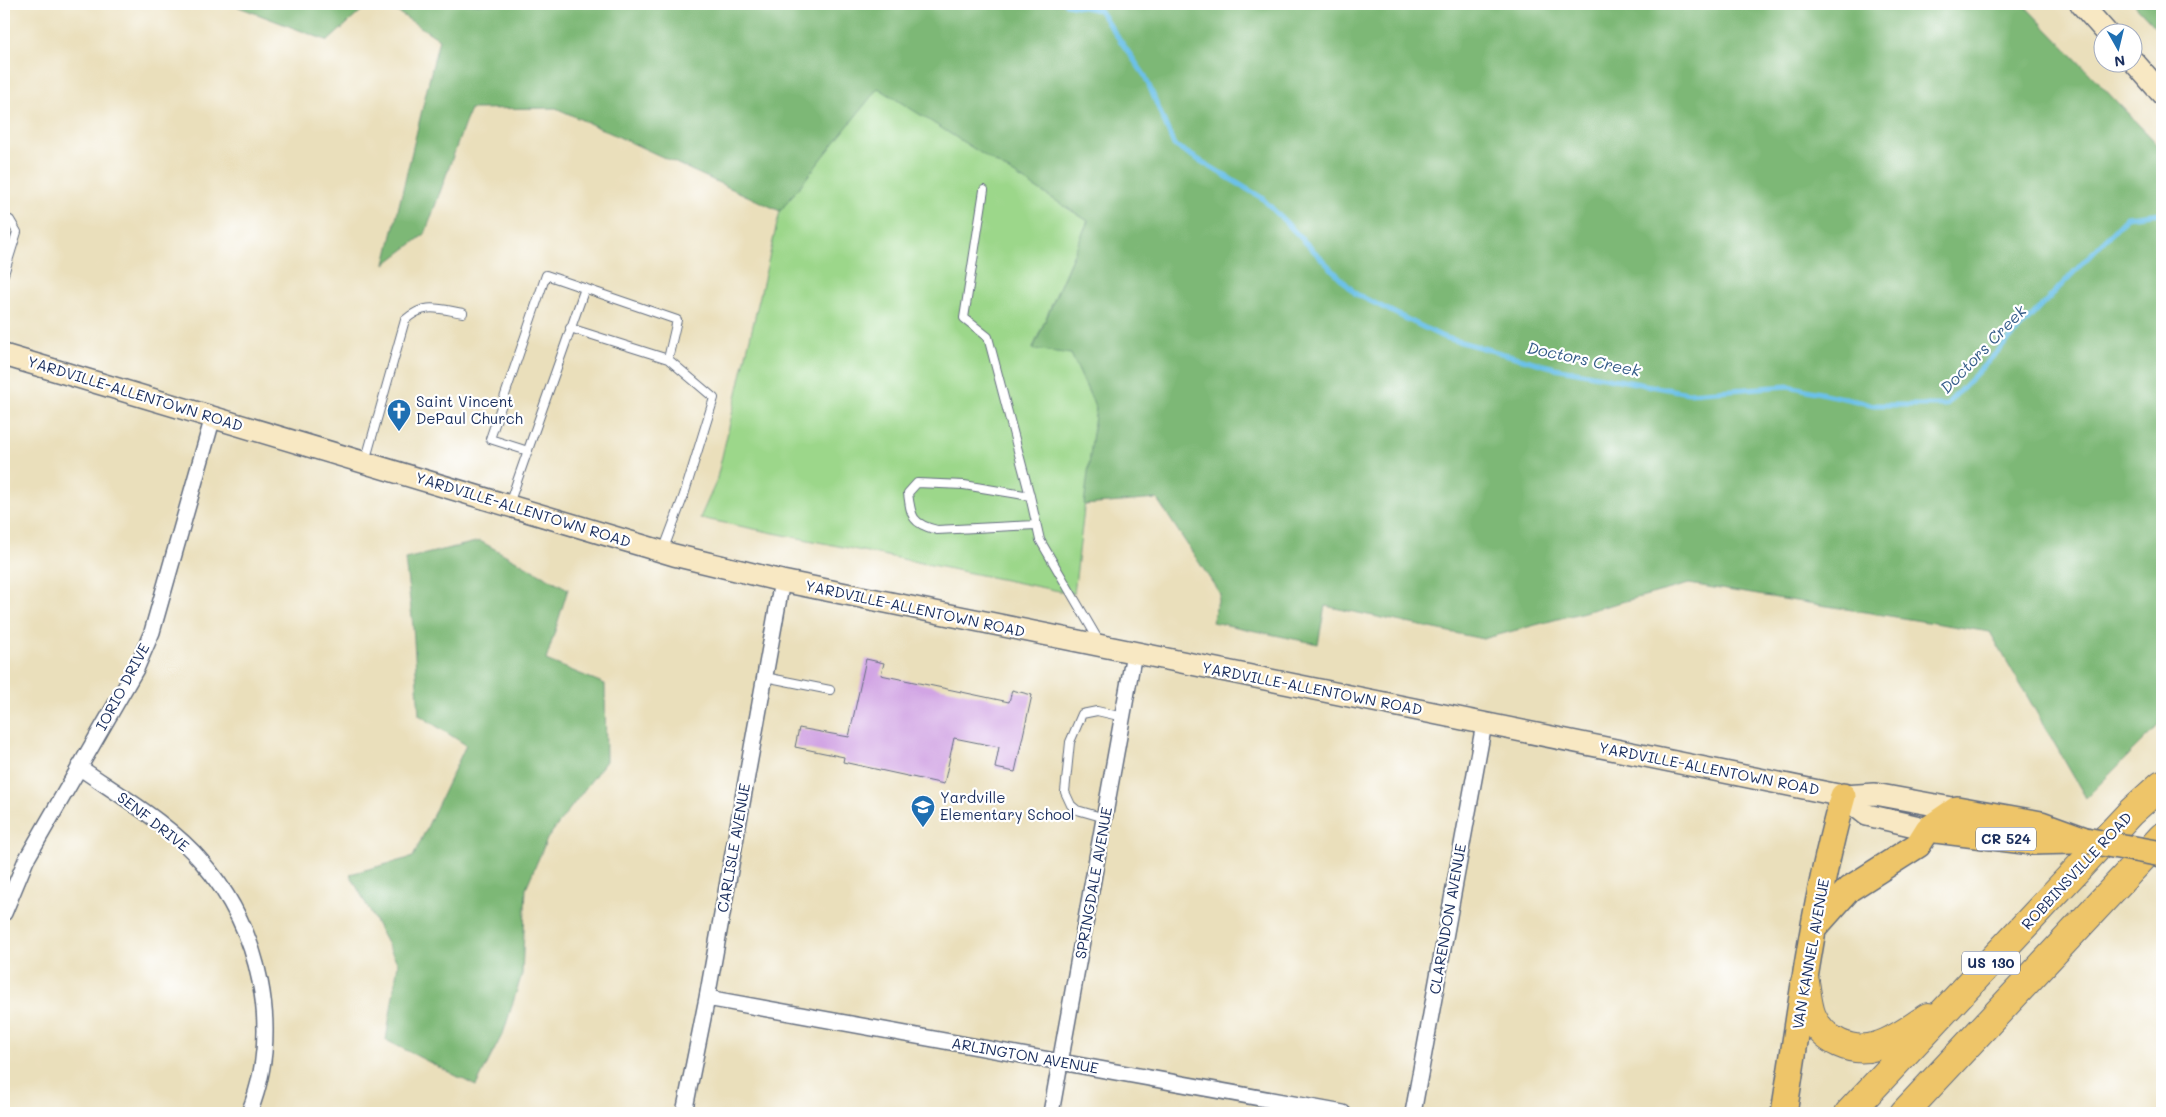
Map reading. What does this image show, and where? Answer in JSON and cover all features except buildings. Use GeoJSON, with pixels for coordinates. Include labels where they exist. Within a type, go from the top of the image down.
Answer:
{"type":"FeatureCollection","features":[{"type":"Feature","properties":{"kind":"highway","name":"ROBBINSVILLE ROAD"},"geometry":{"type":"LineString","coordinates":[[1849,1113],[2131,812],[2162,784]]}},
{"type":"Feature","properties":{"kind":"highway","name":"US 130"},"geometry":{"type":"LineString","coordinates":[[1904,1113],[2162,837]]}},
{"type":"Feature","properties":{"kind":"highway"},"geometry":{"type":"LineString","coordinates":[[1805,982],[1811,1015],[1819,1028],[1831,1039],[1846,1046],[1862,1048],[1878,1046],[1912,1028],[1969,986]]}},
{"type":"Feature","properties":{"kind":"main road"},"geometry":{"type":"LineString","coordinates":[[2080,4],[2097,22]]}},
{"type":"Feature","properties":{"kind":"main road"},"geometry":{"type":"LineString","coordinates":[[2143,72],[2162,94]]}},
{"type":"Feature","properties":{"kind":"main road","name":"YARDVILLE-ALLENTOWN ROAD"},"geometry":{"type":"LineString","coordinates":[[4,355],[662,551],[782,581],[1843,796],[1875,794],[2041,824],[2085,840],[2162,854]]}},
{"type":"Feature","properties":{"kind":"main road","name":"YARDVILLE-ALLENTOWN ROAD"},"geometry":{"type":"LineString","coordinates":[[1843,796],[1867,815],[1928,829],[2032,842],[2085,840]]}},
{"type":"Feature","properties":{"kind":"main road","name":"VAN KANNEL AVENUE"},"geometry":{"type":"LineString","coordinates":[[1784,1113],[1814,928],[1834,828],[1843,796]]}},
{"type":"Feature","properties":{"kind":"main road"},"geometry":{"type":"LineString","coordinates":[[1814,928],[1849,889],[1918,845],[1928,829],[1957,809]]}},
{"type":"Feature","properties":{"kind":"street","name":"IORIO DRIVE"},"geometry":{"type":"LineString","coordinates":[[4,913],[26,860],[136,669],[152,632],[213,417]]}},
{"type":"Feature","properties":{"kind":"street","name":"CARLISLE AVENUE"},"geometry":{"type":"LineString","coordinates":[[684,1113],[707,998],[782,581]]}},
{"type":"Feature","properties":{"kind":"street","name":"SPRINGDALE AVENUE"},"geometry":{"type":"LineString","coordinates":[[1051,1113],[1062,1062],[1134,653]]}},
{"type":"Feature","properties":{"kind":"street","name":"CLARENDON AVENUE"},"geometry":{"type":"LineString","coordinates":[[1413,1113],[1484,724]]}},
{"type":"Feature","properties":{"kind":"street","name":"SENF DRIVE"},"geometry":{"type":"LineString","coordinates":[[80,767],[176,836],[202,861],[236,911],[249,939],[258,968],[264,1003],[265,1033],[262,1068],[249,1113]]}},
{"type":"Feature","properties":{"kind":"street","name":"ARLINGTON AVENUE"},"geometry":{"type":"LineString","coordinates":[[707,998],[1343,1113]]}},
{"type":"Feature","properties":{"kind":"lane"},"geometry":{"type":"LineString","coordinates":[[984,190],[964,318],[988,337],[1040,540],[1102,647]]}},
{"type":"Feature","properties":{"kind":"lane"},"geometry":{"type":"LineString","coordinates":[[4,217],[10,220],[17,232],[4,274]]}},
{"type":"Feature","properties":{"kind":"lane"},"geometry":{"type":"LineString","coordinates":[[528,451],[490,439],[546,275],[677,320],[668,359]]}},
{"type":"Feature","properties":{"kind":"lane"},"geometry":{"type":"LineString","coordinates":[[508,506],[585,288]]}},
{"type":"Feature","properties":{"kind":"lane"},"geometry":{"type":"LineString","coordinates":[[364,463],[405,320],[414,312],[424,307],[463,314]]}},
{"type":"Feature","properties":{"kind":"lane"},"geometry":{"type":"LineString","coordinates":[[570,328],[668,359],[714,398],[684,495],[662,551]]}},
{"type":"Feature","properties":{"kind":"lane"},"geometry":{"type":"LineString","coordinates":[[1030,496],[964,485],[916,483],[908,493],[910,511],[916,523],[937,530],[1036,525]]}},
{"type":"Feature","properties":{"kind":"lane"},"geometry":{"type":"LineString","coordinates":[[765,676],[830,690]]}},
{"type":"Feature","properties":{"kind":"lane"},"geometry":{"type":"LineString","coordinates":[[1105,818],[1077,810],[1071,805],[1065,792],[1070,742],[1082,714],[1097,711],[1123,716]]}},
{"type":"Feature","properties":{"kind":"green space"},"geometry":{"type":"Polygon","coordinates":[[[231,4],[369,4],[328,41],[231,4]]]}},
{"type":"Feature","properties":{"kind":"green space"},"geometry":{"type":"Polygon","coordinates":[[[385,4],[2023,4],[2162,149],[2162,722],[2086,798],[1990,632],[1689,584],[1483,639],[1325,606],[1318,644],[1212,622],[1220,594],[1157,499],[1084,505],[1096,408],[1071,354],[1033,349],[1088,221],[878,88],[780,211],[556,108],[470,109],[425,234],[385,264],[439,39],[385,4]]]}},
{"type":"Feature","properties":{"kind":"green space"},"geometry":{"type":"Polygon","coordinates":[[[2134,4],[2162,4],[2162,34],[2134,4]]]}},
{"type":"Feature","properties":{"kind":"green space"},"geometry":{"type":"Polygon","coordinates":[[[878,87],[1088,221],[1033,348],[1071,353],[1096,408],[1074,594],[700,518],[716,482],[780,211],[878,87]]]}},
{"type":"Feature","properties":{"kind":"green space"},"geometry":{"type":"Polygon","coordinates":[[[480,541],[568,589],[546,660],[605,684],[606,761],[547,839],[526,888],[522,974],[504,1031],[476,1086],[386,1040],[398,964],[350,874],[413,857],[466,745],[419,715],[413,626],[405,559],[480,541]]]}},
{"type":"Feature","properties":{"kind":"waterway","name":"Doctors Creek"},"geometry":{"type":"LineString","coordinates":[[1066,4],[1099,10],[1145,76],[1174,145],[1262,198],[1356,294],[1443,337],[1555,368],[1688,393],[1789,386],[1874,405],[1946,405],[2127,217],[2162,213]]}},
{"type":"Feature","properties":{"kind":"place","name":"Saint Vincent DePaul Church"},"geometry":{"type":"Point","coordinates":[399,432]}},
{"type":"Feature","properties":{"kind":"place","name":"Yardville Elementary School"},"geometry":{"type":"Point","coordinates":[923,828]}}]}
